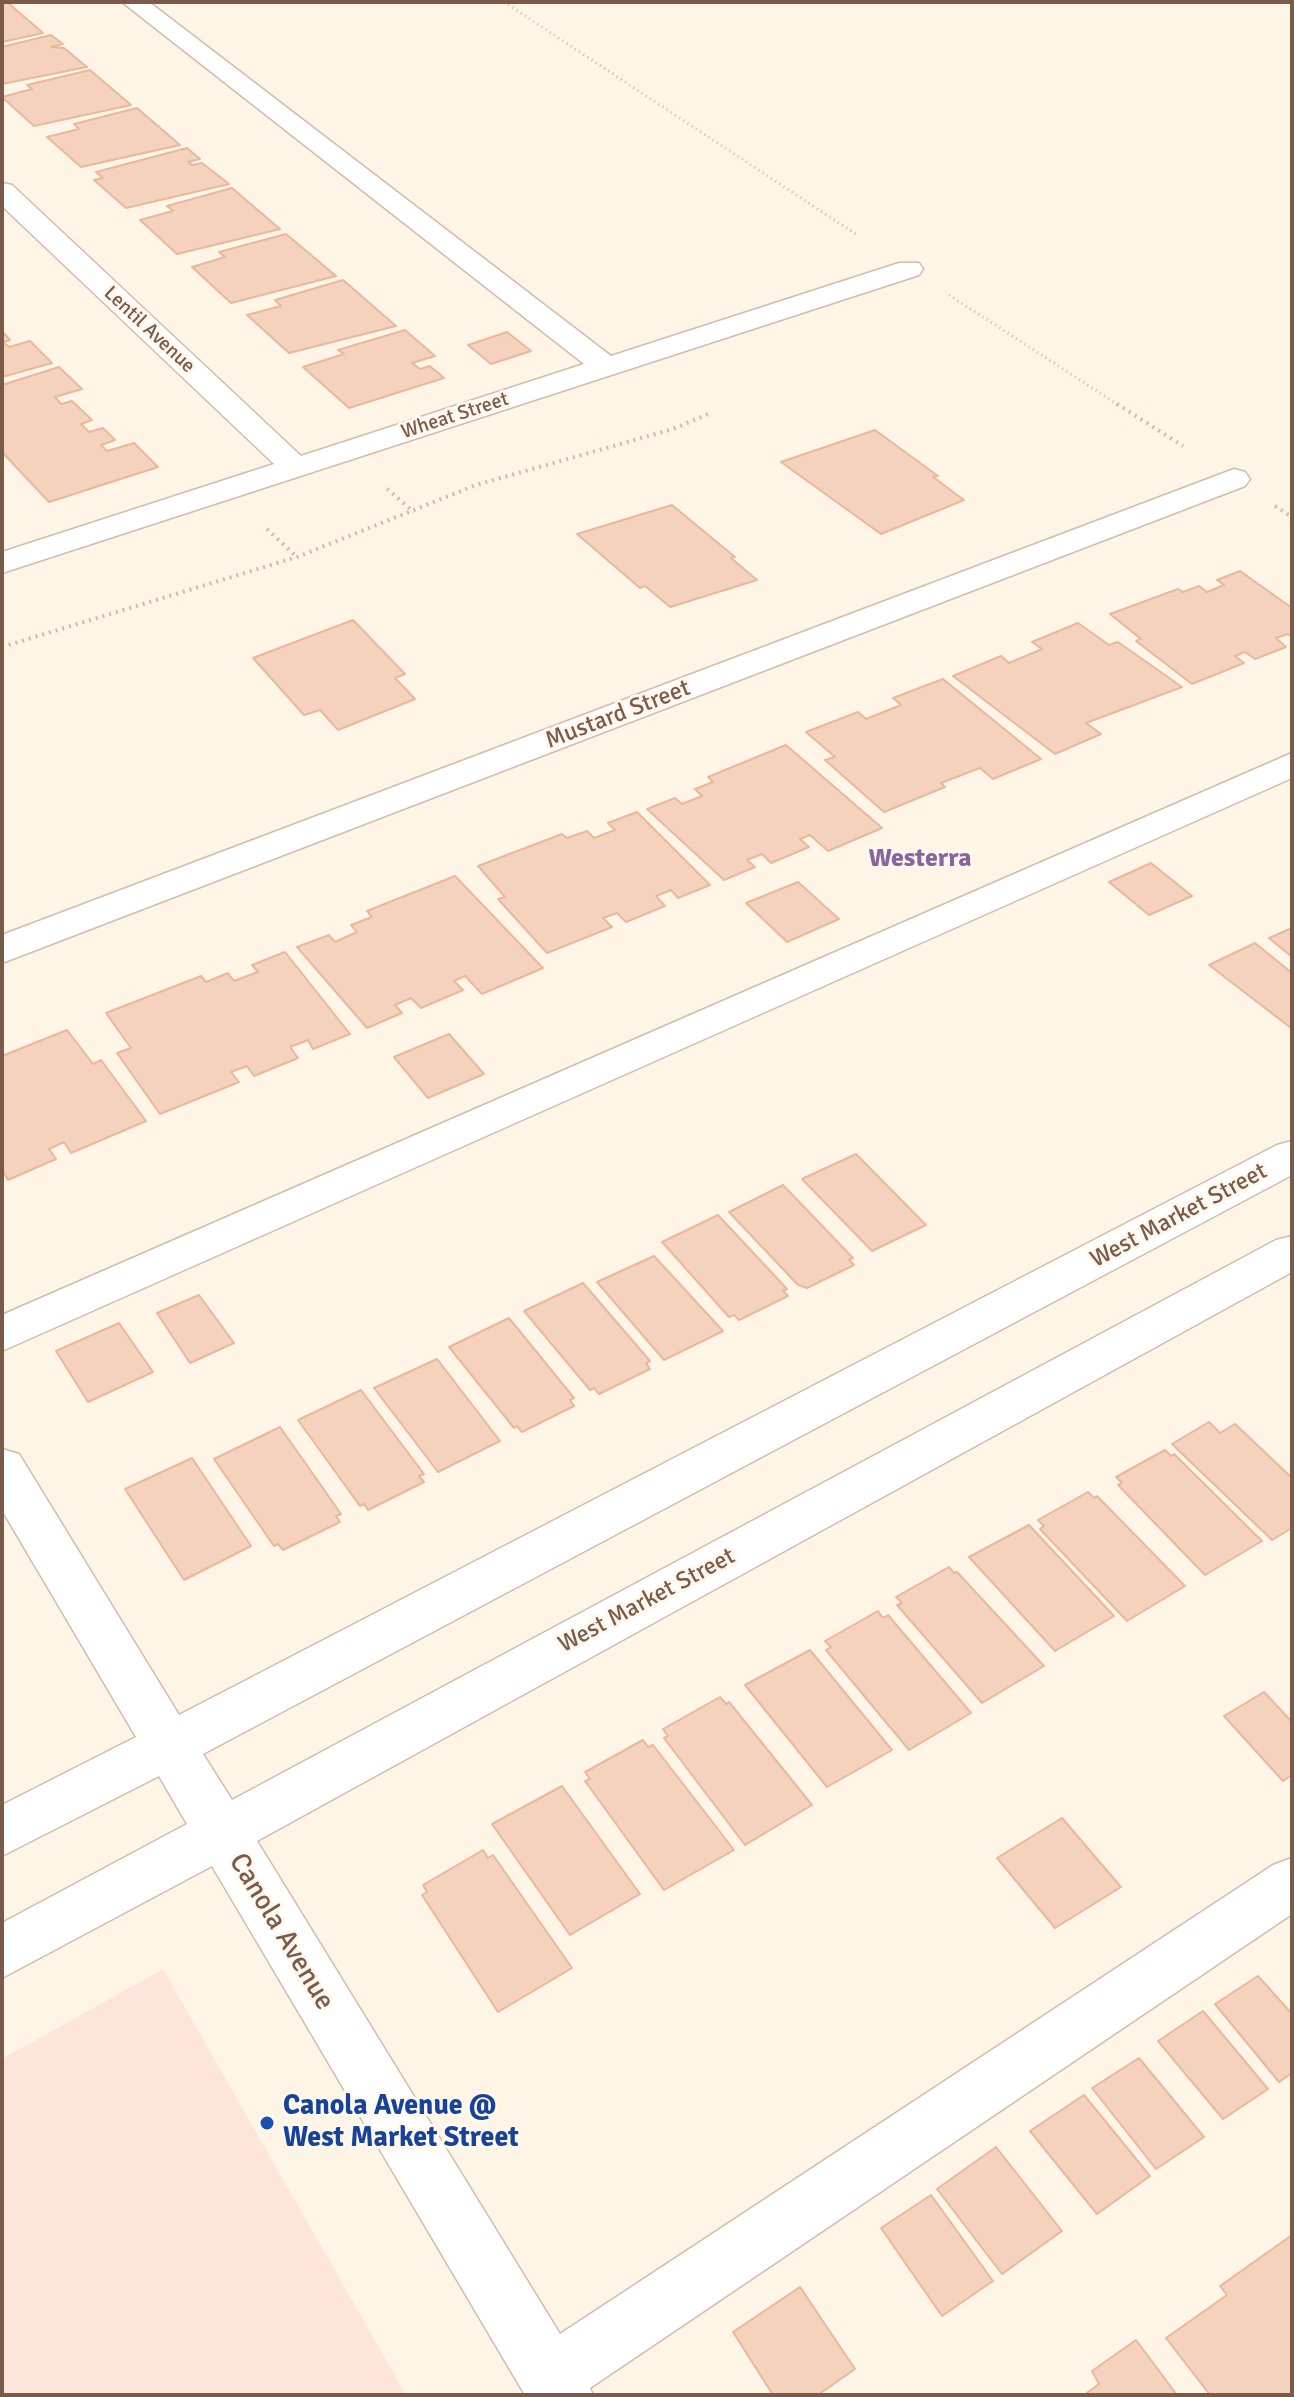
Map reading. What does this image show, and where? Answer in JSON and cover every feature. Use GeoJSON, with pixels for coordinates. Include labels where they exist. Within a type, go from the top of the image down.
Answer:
{"type":"FeatureCollection","features":[{"type":"Feature","properties":{"kind":"street"},"geometry":{"type":"LineString","coordinates":[[134,2],[606,367]]}},
{"type":"Feature","properties":{"kind":"street","name":"Lentil Avenue"},"geometry":{"type":"LineString","coordinates":[[2,191],[296,468]]}},
{"type":"Feature","properties":{"kind":"street","name":"Wheat Street"},"geometry":{"type":"LineString","coordinates":[[2,563],[909,269]]}},
{"type":"Feature","properties":{"kind":"street","name":"Mustard Street"},"geometry":{"type":"LineString","coordinates":[[2,950],[1234,479]]}},
{"type":"Feature","properties":{"kind":"street"},"geometry":{"type":"LineString","coordinates":[[2,1334],[1292,764]]}},
{"type":"Feature","properties":{"kind":"street","name":"West Market Street"},"geometry":{"type":"LineString","coordinates":[[2,1832],[1292,1156]]}},
{"type":"Feature","properties":{"kind":"street","name":"West Market Street"},"geometry":{"type":"LineString","coordinates":[[2,1952],[1292,1252]]}},
{"type":"Feature","properties":{"kind":"street","name":"Canola Avenue"},"geometry":{"type":"LineString","coordinates":[[2,1468],[556,2386]]}},
{"type":"Feature","properties":{"kind":"street"},"geometry":{"type":"LineString","coordinates":[[556,2386],[1292,1883]]}},
{"type":"Feature","properties":{"kind":"path"},"geometry":{"type":"LineString","coordinates":[[2,647],[297,557],[476,485],[673,429],[708,414]]}},
{"type":"Feature","properties":{"kind":"shaded area"},"geometry":{"type":"Polygon","coordinates":[[[163,1969],[406,2395],[2,2395],[2,2059],[163,1969]]]}},
{"type":"Feature","properties":{"kind":"building"},"geometry":{"type":"Polygon","coordinates":[[[2,2],[7,2],[43,33],[2,42],[2,2]]]}},
{"type":"Feature","properties":{"kind":"building"},"geometry":{"type":"Polygon","coordinates":[[[51,35],[63,44],[51,47],[64,48],[87,67],[2,84],[2,47],[51,35]]]}},
{"type":"Feature","properties":{"kind":"building"},"geometry":{"type":"Polygon","coordinates":[[[90,70],[131,105],[34,126],[2,97],[32,89],[27,85],[90,70]]]}},
{"type":"Feature","properties":{"kind":"building"},"geometry":{"type":"Polygon","coordinates":[[[137,108],[180,145],[81,167],[47,137],[79,129],[74,124],[137,108]]]}},
{"type":"Feature","properties":{"kind":"building"},"geometry":{"type":"Polygon","coordinates":[[[187,148],[200,159],[188,162],[192,165],[202,163],[229,184],[126,208],[94,180],[103,178],[96,172],[187,148]]]}},
{"type":"Feature","properties":{"kind":"building"},"geometry":{"type":"Polygon","coordinates":[[[232,188],[280,229],[177,254],[140,220],[173,211],[167,206],[232,188]]]}},
{"type":"Feature","properties":{"kind":"building"},"geometry":{"type":"Polygon","coordinates":[[[286,234],[336,276],[231,303],[192,267],[225,257],[219,252],[286,234]]]}},
{"type":"Feature","properties":{"kind":"building"},"geometry":{"type":"Polygon","coordinates":[[[343,280],[396,326],[289,353],[247,315],[281,306],[275,300],[343,280]]]}},
{"type":"Feature","properties":{"kind":"building"},"geometry":{"type":"Polygon","coordinates":[[[405,330],[435,356],[412,363],[420,369],[430,366],[444,378],[349,408],[303,367],[344,354],[338,350],[405,330]]]}},
{"type":"Feature","properties":{"kind":"building"},"geometry":{"type":"Polygon","coordinates":[[[2,331],[10,340],[3,342],[9,347],[30,341],[52,363],[2,377],[2,331]]]}},
{"type":"Feature","properties":{"kind":"building"},"geometry":{"type":"Polygon","coordinates":[[[507,332],[531,351],[491,364],[468,345],[507,332]]]}},
{"type":"Feature","properties":{"kind":"building"},"geometry":{"type":"Polygon","coordinates":[[[59,367],[82,389],[55,397],[61,404],[72,401],[92,420],[81,424],[89,432],[103,428],[115,440],[101,445],[107,451],[134,443],[158,467],[49,502],[2,452],[2,385],[59,367]]]}},
{"type":"Feature","properties":{"kind":"building"},"geometry":{"type":"Polygon","coordinates":[[[875,430],[938,476],[933,477],[964,500],[881,534],[781,462],[875,430]]]}},
{"type":"Feature","properties":{"kind":"building"},"geometry":{"type":"Polygon","coordinates":[[[672,505],[735,557],[731,558],[757,580],[670,607],[645,586],[640,588],[577,534],[672,505]]]}},
{"type":"Feature","properties":{"kind":"building"},"geometry":{"type":"Polygon","coordinates":[[[1240,571],[1292,608],[1292,637],[1288,634],[1276,638],[1286,647],[1255,659],[1245,652],[1235,656],[1244,663],[1192,684],[1136,641],[1141,639],[1110,614],[1178,589],[1183,592],[1199,586],[1207,592],[1224,585],[1217,580],[1240,571]]]}},
{"type":"Feature","properties":{"kind":"building"},"geometry":{"type":"Polygon","coordinates":[[[353,620],[405,674],[395,678],[415,699],[338,730],[320,710],[304,715],[253,658],[353,620]]]}},
{"type":"Feature","properties":{"kind":"building"},"geometry":{"type":"Polygon","coordinates":[[[1078,623],[1109,645],[1118,642],[1182,687],[1086,723],[1101,734],[1055,754],[953,676],[1001,656],[1009,663],[1042,649],[1032,642],[1078,623]]]}},
{"type":"Feature","properties":{"kind":"building"},"geometry":{"type":"Polygon","coordinates":[[[943,679],[1041,759],[993,779],[980,768],[941,783],[945,787],[884,812],[825,760],[835,757],[806,732],[858,712],[866,719],[901,705],[893,698],[943,679]]]}},
{"type":"Feature","properties":{"kind":"building"},"geometry":{"type":"Polygon","coordinates":[[[786,745],[882,828],[828,851],[810,835],[800,839],[809,847],[771,863],[762,854],[747,860],[755,867],[724,880],[647,809],[675,798],[682,804],[702,796],[695,789],[713,782],[708,777],[786,745]]]}},
{"type":"Feature","properties":{"kind":"building"},"geometry":{"type":"Polygon","coordinates":[[[637,812],[710,885],[678,898],[671,890],[656,896],[665,906],[626,922],[617,913],[603,918],[612,927],[547,953],[498,899],[505,897],[478,866],[562,834],[567,838],[587,831],[594,838],[615,830],[608,823],[637,812]]]}},
{"type":"Feature","properties":{"kind":"building"},"geometry":{"type":"Polygon","coordinates":[[[1151,863],[1192,896],[1149,915],[1109,882],[1151,863]]]}},
{"type":"Feature","properties":{"kind":"building"},"geometry":{"type":"Polygon","coordinates":[[[455,876],[543,968],[482,994],[465,976],[454,981],[463,990],[421,1008],[411,998],[395,1005],[402,1013],[367,1028],[297,947],[329,935],[335,942],[357,932],[351,925],[372,917],[367,911],[455,876]]]}},
{"type":"Feature","properties":{"kind":"building"},"geometry":{"type":"Polygon","coordinates":[[[798,882],[839,919],[787,942],[746,903],[798,882]]]}},
{"type":"Feature","properties":{"kind":"building"},"geometry":{"type":"Polygon","coordinates":[[[1292,928],[1292,957],[1269,938],[1292,928]]]}},
{"type":"Feature","properties":{"kind":"building"},"geometry":{"type":"Polygon","coordinates":[[[1255,943],[1292,973],[1291,1028],[1209,965],[1255,943]]]}},
{"type":"Feature","properties":{"kind":"building"},"geometry":{"type":"Polygon","coordinates":[[[285,952],[350,1034],[313,1049],[308,1040],[290,1047],[298,1058],[254,1076],[247,1066],[231,1072],[239,1082],[160,1114],[117,1053],[131,1048],[106,1013],[201,976],[206,982],[228,973],[234,981],[258,972],[252,965],[285,952]]]}},
{"type":"Feature","properties":{"kind":"building"},"geometry":{"type":"Polygon","coordinates":[[[67,1030],[93,1064],[101,1060],[146,1121],[71,1153],[64,1142],[49,1149],[56,1159],[8,1180],[2,1170],[2,1056],[67,1030]]]}},
{"type":"Feature","properties":{"kind":"building"},"geometry":{"type":"Polygon","coordinates":[[[449,1034],[484,1074],[428,1098],[394,1057],[449,1034]]]}},
{"type":"Feature","properties":{"kind":"building"},"geometry":{"type":"Polygon","coordinates":[[[856,1154],[926,1225],[872,1251],[802,1179],[856,1154]]]}},
{"type":"Feature","properties":{"kind":"building"},"geometry":{"type":"Polygon","coordinates":[[[783,1185],[853,1258],[849,1260],[854,1265],[807,1288],[798,1285],[729,1212],[783,1185]]]}},
{"type":"Feature","properties":{"kind":"building"},"geometry":{"type":"Polygon","coordinates":[[[718,1215],[787,1289],[783,1291],[788,1296],[739,1320],[734,1315],[729,1317],[662,1242],[718,1215]]]}},
{"type":"Feature","properties":{"kind":"building"},"geometry":{"type":"Polygon","coordinates":[[[654,1256],[723,1331],[664,1360],[597,1282],[654,1256]]]}},
{"type":"Feature","properties":{"kind":"building"},"geometry":{"type":"Polygon","coordinates":[[[583,1283],[650,1361],[646,1363],[650,1369],[599,1394],[594,1388],[590,1390],[524,1311],[583,1283]]]}},
{"type":"Feature","properties":{"kind":"building"},"geometry":{"type":"Polygon","coordinates":[[[199,1295],[234,1343],[190,1363],[157,1313],[199,1295]]]}},
{"type":"Feature","properties":{"kind":"building"},"geometry":{"type":"Polygon","coordinates":[[[509,1318],[574,1398],[570,1400],[574,1406],[522,1432],[517,1426],[514,1428],[449,1347],[509,1318]]]}},
{"type":"Feature","properties":{"kind":"building"},"geometry":{"type":"Polygon","coordinates":[[[119,1323],[153,1372],[88,1402],[56,1351],[119,1323]]]}},
{"type":"Feature","properties":{"kind":"building"},"geometry":{"type":"Polygon","coordinates":[[[437,1359],[500,1441],[438,1472],[374,1388],[437,1359]]]}},
{"type":"Feature","properties":{"kind":"building"},"geometry":{"type":"Polygon","coordinates":[[[361,1390],[424,1474],[419,1476],[424,1482],[368,1510],[364,1504],[360,1506],[298,1420],[361,1390]]]}},
{"type":"Feature","properties":{"kind":"building"},"geometry":{"type":"Polygon","coordinates":[[[1209,1422],[1220,1433],[1235,1424],[1292,1478],[1292,1528],[1272,1540],[1172,1444],[1209,1422]]]}},
{"type":"Feature","properties":{"kind":"building"},"geometry":{"type":"Polygon","coordinates":[[[280,1427],[341,1514],[336,1516],[340,1522],[283,1550],[278,1544],[274,1546],[214,1459],[280,1427]]]}},
{"type":"Feature","properties":{"kind":"building"},"geometry":{"type":"Polygon","coordinates":[[[1165,1450],[1171,1456],[1174,1454],[1262,1541],[1205,1575],[1118,1485],[1122,1483],[1116,1477],[1165,1450]]]}},
{"type":"Feature","properties":{"kind":"building"},"geometry":{"type":"Polygon","coordinates":[[[192,1458],[251,1546],[184,1580],[125,1489],[192,1458]]]}},
{"type":"Feature","properties":{"kind":"building"},"geometry":{"type":"Polygon","coordinates":[[[1088,1492],[1094,1498],[1097,1496],[1185,1586],[1127,1621],[1040,1529],[1044,1526],[1038,1520],[1088,1492]]]}},
{"type":"Feature","properties":{"kind":"building"},"geometry":{"type":"Polygon","coordinates":[[[1029,1525],[1114,1616],[1055,1651],[969,1557],[1029,1525]]]}},
{"type":"Feature","properties":{"kind":"building"},"geometry":{"type":"Polygon","coordinates":[[[949,1567],[1044,1666],[982,1703],[897,1605],[902,1603],[896,1597],[949,1567]]]}},
{"type":"Feature","properties":{"kind":"building"},"geometry":{"type":"Polygon","coordinates":[[[878,1611],[883,1618],[888,1615],[971,1713],[909,1750],[826,1650],[831,1647],[825,1641],[878,1611]]]}},
{"type":"Feature","properties":{"kind":"building"},"geometry":{"type":"Polygon","coordinates":[[[810,1650],[892,1750],[827,1787],[745,1685],[810,1650]]]}},
{"type":"Feature","properties":{"kind":"building"},"geometry":{"type":"Polygon","coordinates":[[[1264,1692],[1292,1722],[1292,1775],[1283,1781],[1224,1716],[1264,1692]]]}},
{"type":"Feature","properties":{"kind":"building"},"geometry":{"type":"Polygon","coordinates":[[[720,1697],[726,1704],[729,1702],[812,1805],[745,1845],[664,1738],[668,1736],[663,1729],[720,1697]]]}},
{"type":"Feature","properties":{"kind":"building"},"geometry":{"type":"Polygon","coordinates":[[[643,1740],[648,1747],[653,1745],[734,1850],[664,1890],[585,1781],[590,1779],[585,1772],[643,1740]]]}},
{"type":"Feature","properties":{"kind":"building"},"geometry":{"type":"Polygon","coordinates":[[[562,1786],[640,1894],[570,1935],[492,1824],[562,1786]]]}},
{"type":"Feature","properties":{"kind":"building"},"geometry":{"type":"Polygon","coordinates":[[[1062,1818],[1121,1887],[1055,1928],[997,1858],[1062,1818]]]}},
{"type":"Feature","properties":{"kind":"building"},"geometry":{"type":"Polygon","coordinates":[[[483,1850],[488,1858],[493,1855],[572,1968],[498,2012],[422,1895],[427,1892],[423,1885],[483,1850]]]}},
{"type":"Feature","properties":{"kind":"building"},"geometry":{"type":"Polygon","coordinates":[[[1258,1976],[1292,2014],[1292,2073],[1279,2082],[1215,2004],[1258,1976]]]}},
{"type":"Feature","properties":{"kind":"building"},"geometry":{"type":"Polygon","coordinates":[[[1203,2011],[1268,2089],[1223,2119],[1158,2041],[1203,2011]]]}},
{"type":"Feature","properties":{"kind":"building"},"geometry":{"type":"Polygon","coordinates":[[[1139,2058],[1204,2137],[1156,2169],[1092,2088],[1139,2058]]]}},
{"type":"Feature","properties":{"kind":"building"},"geometry":{"type":"Polygon","coordinates":[[[1084,2095],[1150,2176],[1097,2214],[1030,2131],[1084,2095]]]}},
{"type":"Feature","properties":{"kind":"building"},"geometry":{"type":"Polygon","coordinates":[[[996,2147],[1062,2231],[1002,2274],[937,2189],[996,2147]]]}},
{"type":"Feature","properties":{"kind":"building"},"geometry":{"type":"Polygon","coordinates":[[[931,2195],[993,2281],[942,2316],[881,2228],[931,2195]]]}},
{"type":"Feature","properties":{"kind":"building"},"geometry":{"type":"Polygon","coordinates":[[[1292,2235],[1292,2395],[1210,2395],[1166,2338],[1227,2295],[1220,2286],[1292,2235]]]}},
{"type":"Feature","properties":{"kind":"building"},"geometry":{"type":"Polygon","coordinates":[[[800,2287],[855,2369],[818,2395],[773,2395],[733,2332],[800,2287]]]}},
{"type":"Feature","properties":{"kind":"building"},"geometry":{"type":"Polygon","coordinates":[[[1136,2340],[1177,2395],[1084,2395],[1099,2384],[1092,2371],[1136,2340]]]}},
{"type":"Feature","properties":{"kind":"place","name":"Canola Avenue @ West Market Street"},"geometry":{"type":"Point","coordinates":[267,2123]}},
{"type":"Feature","properties":{"kind":"district","name":"Westerra"},"geometry":{"type":"Point","coordinates":[920,859]}}]}
